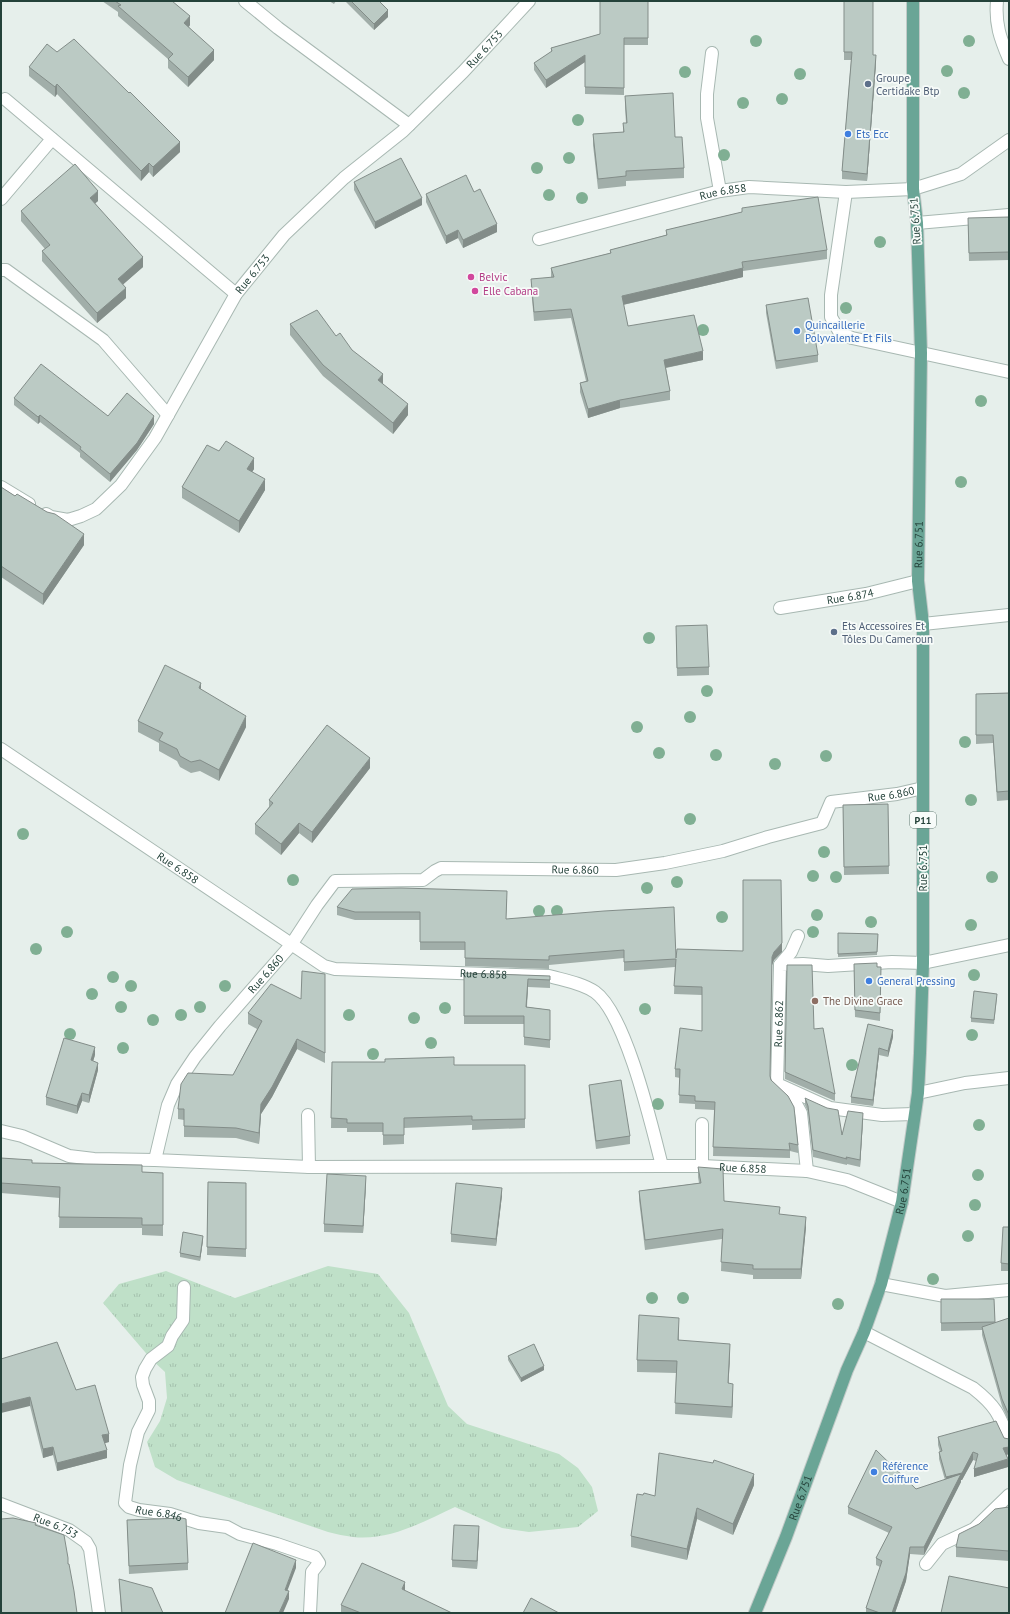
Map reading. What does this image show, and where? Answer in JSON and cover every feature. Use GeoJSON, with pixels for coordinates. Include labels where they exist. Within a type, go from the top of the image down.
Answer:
{"type":"FeatureCollection","features":[{"type":"Feature","properties":{"kind":"main road","name":"Rue 6.751"},"geometry":{"type":"LineString","coordinates":[[756,1613],[786,1537],[847,1370],[864,1332],[881,1284],[902,1202],[918,1093],[923,963],[923,624],[918,581],[921,353],[917,222],[913,189],[913,1]]}},
{"type":"Feature","properties":{"kind":"street"},"geometry":{"type":"LineString","coordinates":[[246,1],[278,28],[409,125]]}},
{"type":"Feature","properties":{"kind":"street","name":"Rue 6.753"},"geometry":{"type":"LineString","coordinates":[[1,487],[51,517],[68,520],[96,509],[121,485],[155,438],[236,294],[284,234],[344,178],[409,125],[463,72],[529,1]]}},
{"type":"Feature","properties":{"kind":"street"},"geometry":{"type":"LineString","coordinates":[[997,1],[996,13],[998,29],[1009,59]]}},
{"type":"Feature","properties":{"kind":"street"},"geometry":{"type":"LineString","coordinates":[[712,53],[707,94],[707,118],[720,191]]}},
{"type":"Feature","properties":{"kind":"street"},"geometry":{"type":"LineString","coordinates":[[5,99],[236,294]]}},
{"type":"Feature","properties":{"kind":"street"},"geometry":{"type":"LineString","coordinates":[[1,199],[52,139]]}},
{"type":"Feature","properties":{"kind":"street","name":"Rue 6.858"},"geometry":{"type":"LineString","coordinates":[[539,239],[720,191],[749,187],[846,192],[913,189],[961,174],[1009,140]]}},
{"type":"Feature","properties":{"kind":"street"},"geometry":{"type":"LineString","coordinates":[[846,192],[831,295],[831,317],[840,333],[852,338],[1009,372]]}},
{"type":"Feature","properties":{"kind":"street"},"geometry":{"type":"LineString","coordinates":[[917,222],[1009,215]]}},
{"type":"Feature","properties":{"kind":"street"},"geometry":{"type":"LineString","coordinates":[[3,272],[103,340],[168,415]]}},
{"type":"Feature","properties":{"kind":"street","name":"Rue 6.874"},"geometry":{"type":"LineString","coordinates":[[780,608],[866,594],[918,581]]}},
{"type":"Feature","properties":{"kind":"street"},"geometry":{"type":"LineString","coordinates":[[923,624],[1009,615]]}},
{"type":"Feature","properties":{"kind":"street","name":"Rue 6.858"},"geometry":{"type":"LineString","coordinates":[[1,750],[271,929],[324,966],[335,969],[549,976],[572,982],[594,992],[604,1002],[617,1023],[626,1043],[653,1129],[662,1166],[702,1166],[807,1171],[848,1180],[902,1202]]}},
{"type":"Feature","properties":{"kind":"street","name":"Rue 6.860"},"geometry":{"type":"LineString","coordinates":[[155,1160],[168,1105],[177,1084],[220,1026],[292,945],[317,905],[335,881],[423,880],[441,868],[616,870],[665,863],[723,851],[768,836],[822,823],[831,802],[897,794],[923,788]]}},
{"type":"Feature","properties":{"kind":"street"},"geometry":{"type":"LineString","coordinates":[[780,965],[791,952],[798,936]]}},
{"type":"Feature","properties":{"kind":"street"},"geometry":{"type":"LineString","coordinates":[[780,965],[803,964],[828,966],[892,962],[923,963],[1009,945]]}},
{"type":"Feature","properties":{"kind":"street","name":"Rue 6.862"},"geometry":{"type":"LineString","coordinates":[[777,1084],[780,965]]}},
{"type":"Feature","properties":{"kind":"street"},"geometry":{"type":"LineString","coordinates":[[918,1093],[965,1083],[1009,1078]]}},
{"type":"Feature","properties":{"kind":"street"},"geometry":{"type":"LineString","coordinates":[[777,1084],[830,1108],[882,1115],[914,1114]]}},
{"type":"Feature","properties":{"kind":"street"},"geometry":{"type":"LineString","coordinates":[[777,1084],[794,1100],[801,1113],[807,1171]]}},
{"type":"Feature","properties":{"kind":"street"},"geometry":{"type":"LineString","coordinates":[[308,1115],[309,1167]]}},
{"type":"Feature","properties":{"kind":"street"},"geometry":{"type":"LineString","coordinates":[[702,1124],[702,1166]]}},
{"type":"Feature","properties":{"kind":"street"},"geometry":{"type":"LineString","coordinates":[[1,1130],[22,1136],[69,1156],[94,1159],[155,1160],[309,1167],[662,1166]]}},
{"type":"Feature","properties":{"kind":"street"},"geometry":{"type":"LineString","coordinates":[[881,1284],[945,1296],[1009,1290]]}},
{"type":"Feature","properties":{"kind":"street","name":"Rue 6.846"},"geometry":{"type":"LineString","coordinates":[[184,1287],[182,1320],[172,1336],[168,1346],[151,1359],[142,1377],[143,1385],[149,1401],[149,1410],[138,1432],[130,1465],[125,1503],[129,1507],[139,1510],[170,1514],[199,1523],[227,1528],[240,1534],[277,1544],[315,1557],[319,1563],[312,1572],[310,1613]]}},
{"type":"Feature","properties":{"kind":"street"},"geometry":{"type":"LineString","coordinates":[[864,1332],[973,1388],[988,1400],[1000,1416],[1009,1440]]}},
{"type":"Feature","properties":{"kind":"street"},"geometry":{"type":"LineString","coordinates":[[926,1564],[942,1544],[974,1529],[1009,1495]]}},
{"type":"Feature","properties":{"kind":"street","name":"Rue 6.753"},"geometry":{"type":"LineString","coordinates":[[1,1504],[69,1530],[86,1542],[90,1549],[99,1613]]}},
{"type":"Feature","properties":{"kind":"green space"},"geometry":{"type":"Polygon","coordinates":[[[328,1266],[378,1274],[409,1313],[448,1406],[467,1424],[559,1454],[578,1468],[592,1487],[598,1511],[578,1527],[529,1532],[502,1528],[455,1507],[418,1524],[393,1533],[380,1536],[353,1537],[328,1532],[177,1480],[155,1467],[147,1442],[160,1421],[167,1398],[165,1372],[151,1359],[103,1303],[119,1284],[166,1271],[235,1298],[328,1266]]]}},
{"type":"Feature","properties":{"kind":"building"},"geometry":{"type":"Polygon","coordinates":[[[115,1],[172,1],[190,16],[184,23],[214,50],[188,77],[168,59],[173,54],[118,6],[121,5],[115,1]]]}},
{"type":"Feature","properties":{"kind":"building"},"geometry":{"type":"Polygon","coordinates":[[[351,1],[379,1],[388,10],[374,24],[351,1]]]}},
{"type":"Feature","properties":{"kind":"building"},"geometry":{"type":"Polygon","coordinates":[[[600,1],[648,1],[648,38],[624,38],[624,88],[585,87],[585,55],[546,80],[534,63],[552,51],[551,48],[600,34],[600,1]]]}},
{"type":"Feature","properties":{"kind":"building"},"geometry":{"type":"Polygon","coordinates":[[[844,1],[873,1],[873,55],[876,55],[867,174],[842,171],[852,52],[844,52],[844,1]]]}},
{"type":"Feature","properties":{"kind":"building"},"geometry":{"type":"Polygon","coordinates":[[[74,39],[180,142],[153,167],[149,163],[141,171],[57,84],[55,87],[29,67],[47,44],[57,52],[74,39]]]}},
{"type":"Feature","properties":{"kind":"building"},"geometry":{"type":"Polygon","coordinates":[[[673,93],[675,137],[682,137],[684,168],[626,171],[626,176],[598,179],[593,134],[624,132],[623,123],[627,123],[625,96],[673,93]]]}},
{"type":"Feature","properties":{"kind":"building"},"geometry":{"type":"Polygon","coordinates":[[[401,158],[422,198],[375,222],[354,182],[401,158]]]}},
{"type":"Feature","properties":{"kind":"building"},"geometry":{"type":"Polygon","coordinates":[[[75,164],[98,191],[90,198],[143,257],[118,279],[126,288],[97,313],[42,251],[50,245],[21,211],[75,164]]]}},
{"type":"Feature","properties":{"kind":"building"},"geometry":{"type":"Polygon","coordinates":[[[466,175],[474,192],[480,189],[497,224],[463,240],[458,230],[446,236],[426,194],[466,175]]]}},
{"type":"Feature","properties":{"kind":"building"},"geometry":{"type":"Polygon","coordinates":[[[818,197],[827,250],[742,262],[743,268],[622,296],[628,326],[694,315],[703,351],[664,360],[670,391],[620,400],[588,409],[580,383],[588,381],[571,309],[534,312],[531,279],[554,277],[551,268],[611,253],[610,250],[667,235],[666,230],[742,212],[742,208],[818,197]]]}},
{"type":"Feature","properties":{"kind":"building"},"geometry":{"type":"Polygon","coordinates":[[[1009,217],[1009,252],[969,253],[968,218],[1009,217]]]}},
{"type":"Feature","properties":{"kind":"building"},"geometry":{"type":"Polygon","coordinates":[[[808,298],[818,355],[776,361],[766,305],[808,298]]]}},
{"type":"Feature","properties":{"kind":"building"},"geometry":{"type":"Polygon","coordinates":[[[317,310],[336,336],[340,333],[352,350],[383,374],[378,380],[408,404],[393,423],[323,365],[290,324],[317,310]]]}},
{"type":"Feature","properties":{"kind":"building"},"geometry":{"type":"Polygon","coordinates":[[[41,364],[108,416],[127,393],[154,416],[137,443],[110,474],[80,449],[81,447],[40,415],[38,417],[14,398],[41,364]]]}},
{"type":"Feature","properties":{"kind":"building"},"geometry":{"type":"Polygon","coordinates":[[[226,441],[254,458],[247,469],[265,479],[239,521],[182,487],[207,445],[219,451],[226,441]]]}},
{"type":"Feature","properties":{"kind":"building"},"geometry":{"type":"Polygon","coordinates":[[[1,487],[15,496],[17,494],[47,512],[55,514],[84,534],[43,594],[1,566],[1,487]]]}},
{"type":"Feature","properties":{"kind":"building"},"geometry":{"type":"Polygon","coordinates":[[[707,625],[709,667],[677,668],[676,626],[707,625]]]}},
{"type":"Feature","properties":{"kind":"building"},"geometry":{"type":"Polygon","coordinates":[[[165,665],[201,683],[199,688],[246,716],[219,770],[200,760],[191,762],[180,756],[177,749],[159,740],[163,733],[138,721],[165,665]]]}},
{"type":"Feature","properties":{"kind":"building"},"geometry":{"type":"Polygon","coordinates":[[[1009,693],[1009,791],[997,792],[993,735],[976,735],[976,694],[1009,693]]]}},
{"type":"Feature","properties":{"kind":"building"},"geometry":{"type":"Polygon","coordinates":[[[327,725],[370,758],[312,832],[299,823],[281,844],[255,824],[273,803],[269,800],[327,725]]]}},
{"type":"Feature","properties":{"kind":"building"},"geometry":{"type":"Polygon","coordinates":[[[888,804],[889,866],[844,867],[843,805],[888,804]]]}},
{"type":"Feature","properties":{"kind":"building"},"geometry":{"type":"Polygon","coordinates":[[[743,880],[781,880],[782,943],[774,952],[772,957],[770,1076],[771,1080],[788,1096],[794,1107],[798,1145],[789,1143],[790,1150],[713,1147],[715,1102],[695,1101],[695,1096],[679,1095],[680,1069],[675,1069],[680,1028],[702,1031],[702,987],[674,986],[676,959],[624,962],[624,950],[549,956],[549,960],[465,958],[465,942],[420,942],[420,912],[355,912],[337,907],[352,889],[401,888],[507,891],[506,919],[674,907],[676,958],[677,949],[743,951],[743,880]]]}},
{"type":"Feature","properties":{"kind":"building"},"geometry":{"type":"Polygon","coordinates":[[[838,933],[878,934],[877,952],[838,954],[838,933]]]}},
{"type":"Feature","properties":{"kind":"building"},"geometry":{"type":"Polygon","coordinates":[[[877,963],[877,967],[881,967],[880,1013],[855,1010],[854,964],[877,963]]]}},
{"type":"Feature","properties":{"kind":"building"},"geometry":{"type":"Polygon","coordinates":[[[787,965],[812,965],[814,1029],[823,1028],[835,1094],[785,1072],[787,965]]]}},
{"type":"Feature","properties":{"kind":"building"},"geometry":{"type":"Polygon","coordinates":[[[302,971],[325,974],[325,1053],[297,1039],[272,1087],[261,1104],[259,1133],[236,1128],[184,1126],[184,1109],[178,1109],[181,1084],[188,1073],[233,1075],[262,1021],[248,1013],[271,984],[301,999],[302,971]]]}},
{"type":"Feature","properties":{"kind":"building"},"geometry":{"type":"Polygon","coordinates":[[[464,973],[550,976],[550,980],[528,979],[526,1007],[550,1010],[550,1040],[524,1037],[524,1016],[464,1016],[464,973]]]}},
{"type":"Feature","properties":{"kind":"building"},"geometry":{"type":"Polygon","coordinates":[[[974,991],[997,994],[994,1020],[971,1018],[974,991]]]}},
{"type":"Feature","properties":{"kind":"building"},"geometry":{"type":"Polygon","coordinates":[[[868,1024],[893,1030],[888,1051],[879,1048],[873,1100],[851,1097],[868,1024]]]}},
{"type":"Feature","properties":{"kind":"building"},"geometry":{"type":"Polygon","coordinates":[[[64,1038],[95,1047],[91,1060],[98,1063],[89,1095],[82,1093],[77,1106],[46,1097],[64,1038]]]}},
{"type":"Feature","properties":{"kind":"building"},"geometry":{"type":"Polygon","coordinates":[[[454,1057],[454,1065],[525,1065],[525,1119],[472,1120],[472,1116],[404,1118],[404,1135],[383,1135],[383,1123],[347,1123],[347,1119],[331,1118],[332,1062],[385,1062],[385,1059],[454,1057]]]}},
{"type":"Feature","properties":{"kind":"building"},"geometry":{"type":"Polygon","coordinates":[[[621,1080],[630,1136],[596,1141],[589,1085],[621,1080]]]}},
{"type":"Feature","properties":{"kind":"building"},"geometry":{"type":"Polygon","coordinates":[[[805,1098],[827,1108],[838,1110],[842,1135],[848,1111],[863,1113],[860,1160],[846,1157],[847,1159],[813,1150],[808,1106],[805,1098]]]}},
{"type":"Feature","properties":{"kind":"building"},"geometry":{"type":"Polygon","coordinates":[[[1,1158],[32,1160],[32,1163],[142,1165],[142,1172],[163,1173],[163,1225],[142,1225],[142,1218],[59,1217],[60,1187],[1,1183],[1,1158]]]}},
{"type":"Feature","properties":{"kind":"building"},"geometry":{"type":"Polygon","coordinates":[[[698,1167],[723,1169],[724,1201],[780,1207],[779,1214],[806,1217],[801,1269],[753,1269],[753,1265],[721,1262],[723,1229],[645,1240],[639,1191],[701,1183],[698,1167]]]}},
{"type":"Feature","properties":{"kind":"building"},"geometry":{"type":"Polygon","coordinates":[[[327,1174],[366,1176],[363,1226],[324,1224],[327,1174]]]}},
{"type":"Feature","properties":{"kind":"building"},"geometry":{"type":"Polygon","coordinates":[[[208,1182],[246,1183],[246,1249],[207,1247],[208,1182]]]}},
{"type":"Feature","properties":{"kind":"building"},"geometry":{"type":"Polygon","coordinates":[[[456,1183],[502,1188],[496,1239],[451,1234],[456,1183]]]}},
{"type":"Feature","properties":{"kind":"building"},"geometry":{"type":"Polygon","coordinates":[[[1003,1227],[1009,1227],[1009,1264],[1001,1263],[1003,1227]]]}},
{"type":"Feature","properties":{"kind":"building"},"geometry":{"type":"Polygon","coordinates":[[[183,1232],[203,1236],[200,1257],[180,1253],[183,1232]]]}},
{"type":"Feature","properties":{"kind":"building"},"geometry":{"type":"Polygon","coordinates":[[[941,1299],[994,1299],[995,1322],[941,1323],[941,1299]]]}},
{"type":"Feature","properties":{"kind":"building"},"geometry":{"type":"Polygon","coordinates":[[[639,1315],[679,1318],[678,1340],[730,1344],[728,1383],[733,1384],[732,1407],[675,1403],[677,1361],[637,1360],[639,1315]]]}},
{"type":"Feature","properties":{"kind":"building"},"geometry":{"type":"Polygon","coordinates":[[[1009,1318],[1009,1415],[1002,1399],[982,1327],[1009,1318]]]}},
{"type":"Feature","properties":{"kind":"building"},"geometry":{"type":"Polygon","coordinates":[[[57,1342],[76,1390],[95,1385],[109,1434],[102,1435],[107,1450],[57,1463],[53,1447],[43,1449],[30,1397],[1,1404],[1,1359],[57,1342]]]}},
{"type":"Feature","properties":{"kind":"building"},"geometry":{"type":"Polygon","coordinates":[[[534,1344],[544,1366],[521,1378],[508,1356],[534,1344]]]}},
{"type":"Feature","properties":{"kind":"building"},"geometry":{"type":"Polygon","coordinates":[[[996,1421],[1004,1438],[1009,1439],[1009,1447],[1003,1448],[1008,1459],[974,1469],[978,1454],[973,1452],[962,1473],[946,1477],[939,1452],[942,1451],[938,1437],[996,1421]]]}},
{"type":"Feature","properties":{"kind":"building"},"geometry":{"type":"Polygon","coordinates":[[[876,1450],[916,1489],[961,1474],[924,1547],[910,1547],[906,1573],[892,1613],[880,1613],[866,1608],[882,1561],[876,1558],[892,1527],[848,1507],[876,1450]]]}},
{"type":"Feature","properties":{"kind":"building"},"geometry":{"type":"Polygon","coordinates":[[[659,1453],[713,1463],[714,1460],[754,1474],[733,1524],[697,1508],[687,1549],[631,1536],[637,1494],[643,1495],[644,1493],[655,1496],[659,1453]]]}},
{"type":"Feature","properties":{"kind":"building"},"geometry":{"type":"Polygon","coordinates":[[[1009,1507],[1009,1551],[956,1547],[959,1534],[979,1524],[995,1509],[1009,1507]]]}},
{"type":"Feature","properties":{"kind":"building"},"geometry":{"type":"Polygon","coordinates":[[[13,1518],[36,1523],[35,1525],[64,1535],[77,1613],[1,1613],[1,1519],[13,1518]]]}},
{"type":"Feature","properties":{"kind":"building"},"geometry":{"type":"Polygon","coordinates":[[[186,1519],[188,1563],[129,1566],[127,1520],[186,1519]]]}},
{"type":"Feature","properties":{"kind":"building"},"geometry":{"type":"Polygon","coordinates":[[[454,1525],[479,1526],[477,1561],[452,1560],[454,1525]]]}},
{"type":"Feature","properties":{"kind":"building"},"geometry":{"type":"Polygon","coordinates":[[[253,1543],[296,1560],[285,1590],[289,1591],[279,1613],[225,1613],[253,1543]]]}},
{"type":"Feature","properties":{"kind":"building"},"geometry":{"type":"Polygon","coordinates":[[[362,1563],[405,1582],[402,1589],[452,1613],[361,1613],[341,1605],[362,1563]]]}},
{"type":"Feature","properties":{"kind":"building"},"geometry":{"type":"Polygon","coordinates":[[[949,1576],[1009,1588],[1009,1613],[941,1613],[949,1576]]]}},
{"type":"Feature","properties":{"kind":"building"},"geometry":{"type":"Polygon","coordinates":[[[119,1579],[152,1588],[163,1613],[122,1613],[119,1579]]]}},
{"type":"Feature","properties":{"kind":"building"},"geometry":{"type":"Polygon","coordinates":[[[531,1598],[559,1613],[523,1613],[531,1598]]]}},
{"type":"Feature","properties":{"kind":"place","name":"Groupe Certidake Btp"},"geometry":{"type":"Point","coordinates":[868,84]}},
{"type":"Feature","properties":{"kind":"place","name":"Ets Ecc"},"geometry":{"type":"Point","coordinates":[848,134]}},
{"type":"Feature","properties":{"kind":"place","name":"Belvic"},"geometry":{"type":"Point","coordinates":[471,277]}},
{"type":"Feature","properties":{"kind":"place","name":"Elle Cabana"},"geometry":{"type":"Point","coordinates":[475,291]}},
{"type":"Feature","properties":{"kind":"place","name":"Quincaillerie Polyvalente Et Fils"},"geometry":{"type":"Point","coordinates":[797,331]}},
{"type":"Feature","properties":{"kind":"place","name":"Ets Accessoires Et Tôles Du Cameroun"},"geometry":{"type":"Point","coordinates":[834,632]}},
{"type":"Feature","properties":{"kind":"place","name":"General Pressing"},"geometry":{"type":"Point","coordinates":[869,981]}},
{"type":"Feature","properties":{"kind":"place","name":"The Divine Grace"},"geometry":{"type":"Point","coordinates":[815,1001]}},
{"type":"Feature","properties":{"kind":"place","name":"Référence Coiffure"},"geometry":{"type":"Point","coordinates":[874,1472]}}]}
